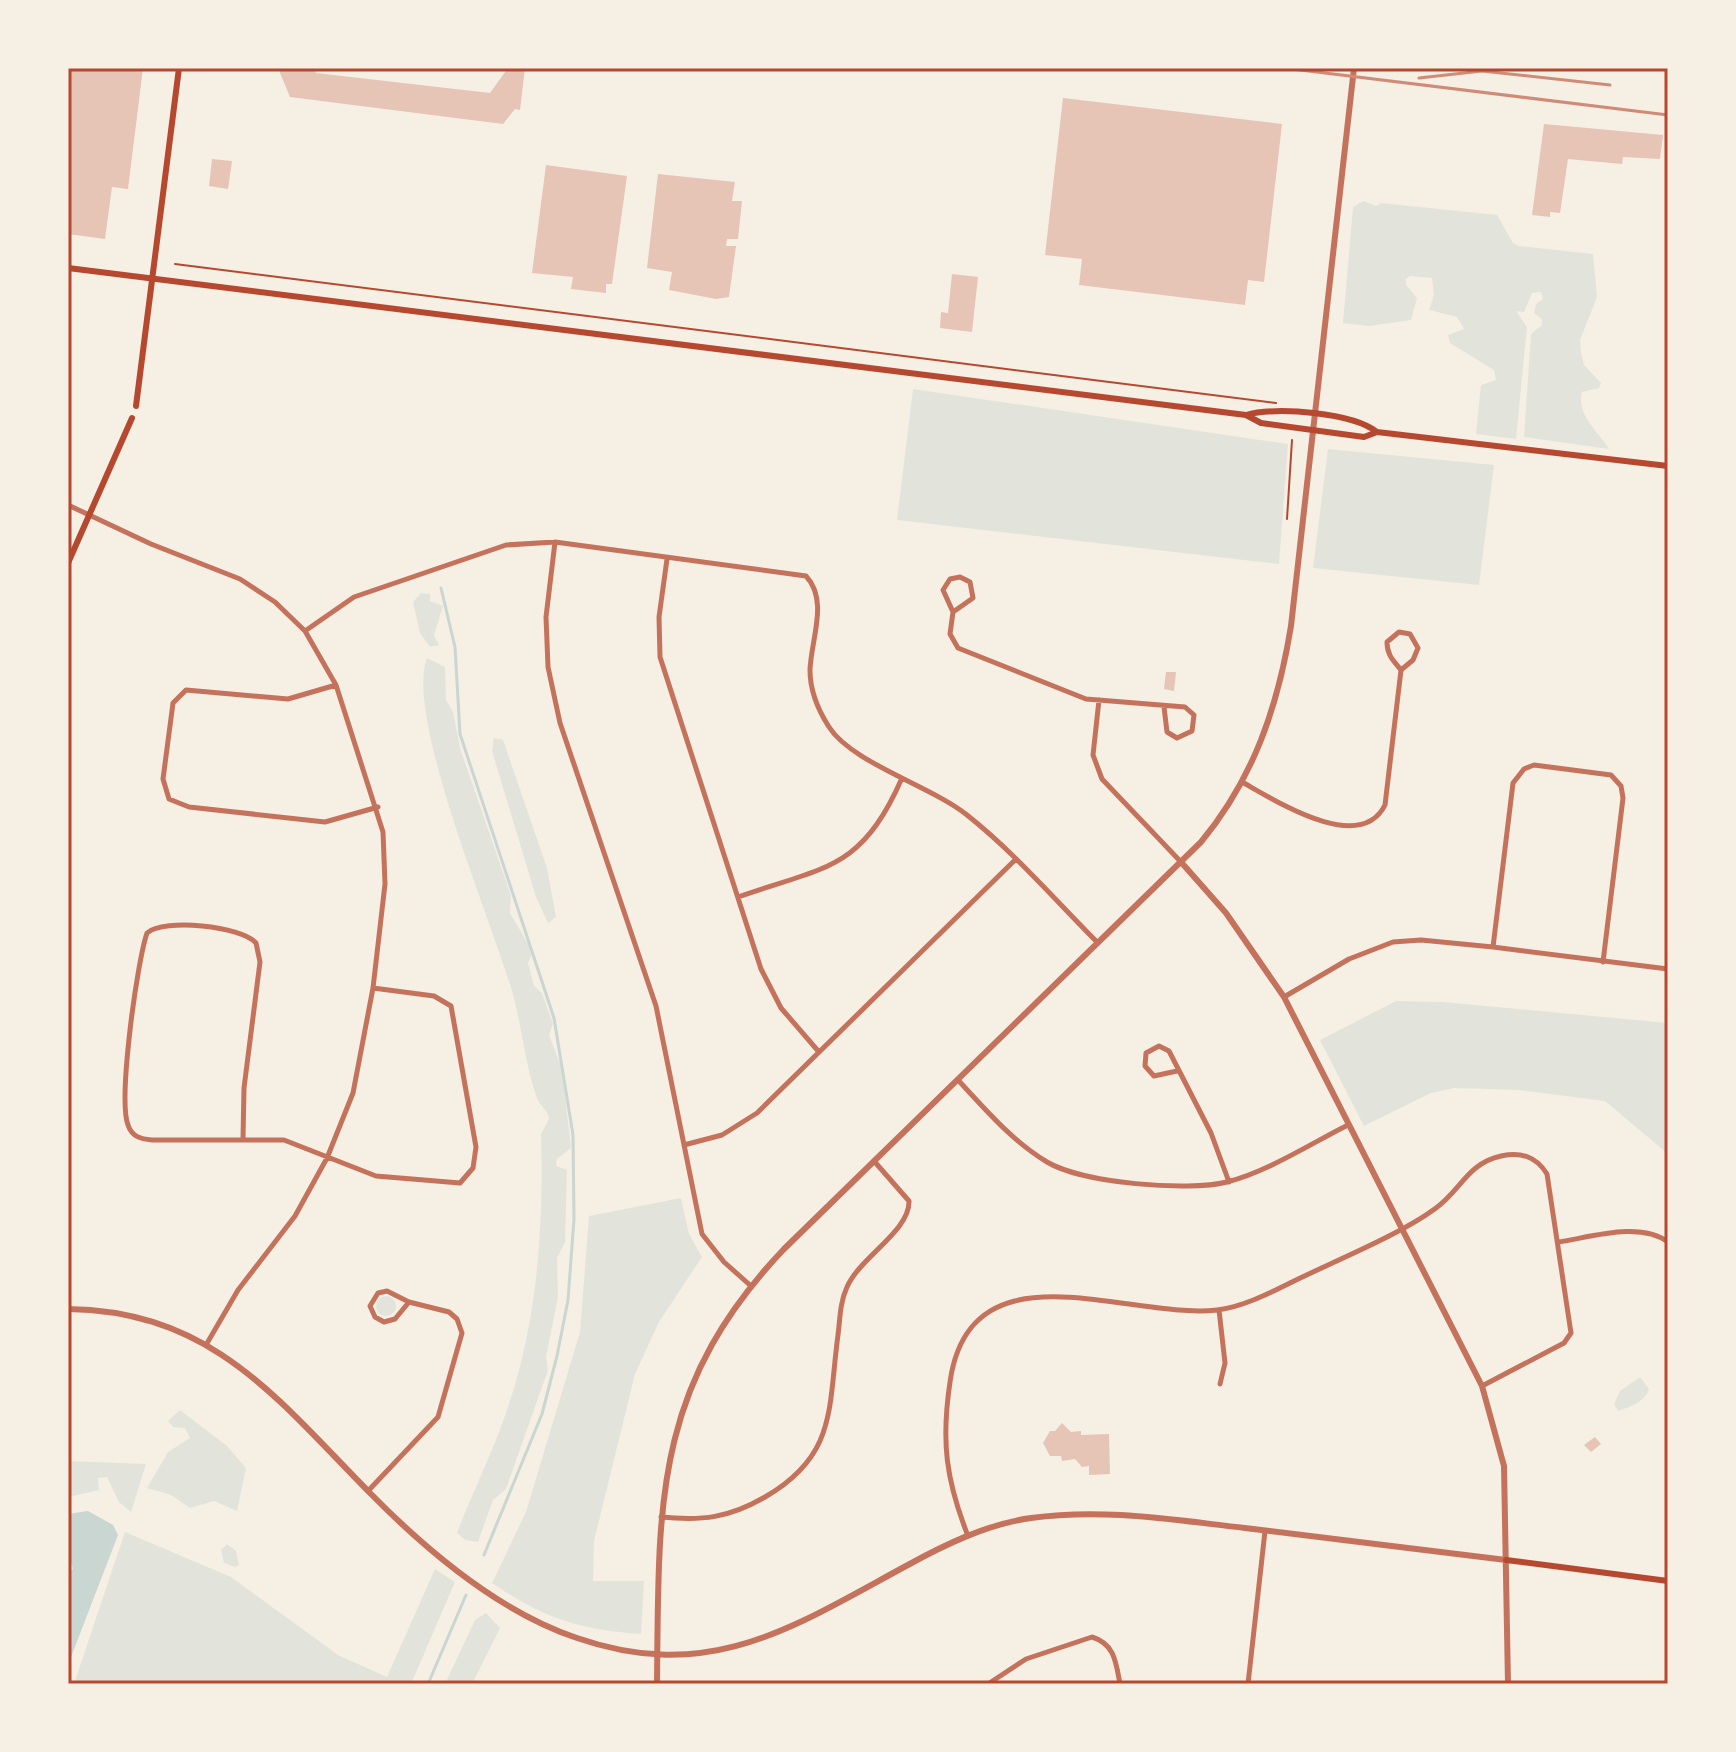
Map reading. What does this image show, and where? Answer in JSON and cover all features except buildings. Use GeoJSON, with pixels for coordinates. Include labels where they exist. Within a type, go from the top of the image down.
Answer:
{"type":"FeatureCollection","features":[{"type":"Feature","properties":{"kind":"main road"},"geometry":{"type":"LineString","coordinates":[[136,406],[179,68]]}},
{"type":"Feature","properties":{"kind":"main road"},"geometry":{"type":"LineString","coordinates":[[68,268],[1246,415],[1261,423],[1364,437],[1377,432],[1668,466]]}},
{"type":"Feature","properties":{"kind":"main road"},"geometry":{"type":"LineString","coordinates":[[1246,415],[1264,410],[1313,415],[1364,422],[1377,432]]}},
{"type":"Feature","properties":{"kind":"main road"},"geometry":{"type":"LineString","coordinates":[[68,563],[132,418]]}},
{"type":"Feature","properties":{"kind":"main road"},"geometry":{"type":"LineString","coordinates":[[1506,1560],[1668,1581]]}},
{"type":"Feature","properties":{"kind":"street"},"geometry":{"type":"LineString","coordinates":[[657,1684],[660,1517],[665,1475],[688,1396],[707,1355],[751,1286],[1214,826],[1242,782],[1272,717],[1282,682],[1299,561],[1311,430],[1354,68]]}},
{"type":"Feature","properties":{"kind":"street"},"geometry":{"type":"LineString","coordinates":[[132,418],[136,406]]}},
{"type":"Feature","properties":{"kind":"street"},"geometry":{"type":"LineString","coordinates":[[68,505],[240,579],[275,602],[305,631],[336,685],[378,807],[385,869],[373,988],[353,1093],[327,1158],[295,1216],[238,1290],[206,1345]]}},
{"type":"Feature","properties":{"kind":"street"},"geometry":{"type":"LineString","coordinates":[[305,631],[345,601],[506,545],[555,542],[806,576],[816,587],[818,602],[810,670],[818,708],[830,731],[849,747],[902,778],[937,793],[1016,859],[1098,943]]}},
{"type":"Feature","properties":{"kind":"street"},"geometry":{"type":"LineString","coordinates":[[555,542],[546,617],[548,667],[560,723],[656,1006],[702,1234],[724,1262],[751,1286]]}},
{"type":"Feature","properties":{"kind":"street"},"geometry":{"type":"LineString","coordinates":[[667,559],[659,617],[660,657],[771,991],[792,1023],[819,1052]]}},
{"type":"Feature","properties":{"kind":"street"},"geometry":{"type":"LineString","coordinates":[[953,612],[973,598],[970,582],[960,577],[950,579],[943,590],[953,612],[950,636],[958,648],[1066,693],[1099,700],[1164,707],[1190,710],[1195,720],[1192,731],[1177,738],[1167,732],[1164,707]]}},
{"type":"Feature","properties":{"kind":"street"},"geometry":{"type":"LineString","coordinates":[[1242,782],[1305,815],[1334,824],[1367,825],[1379,817],[1385,805],[1401,670],[1413,660],[1418,648],[1410,634],[1399,632],[1387,642],[1387,647],[1391,659],[1401,670]]}},
{"type":"Feature","properties":{"kind":"street"},"geometry":{"type":"LineString","coordinates":[[336,685],[288,699],[186,690],[173,703],[163,779],[165,792],[176,804],[189,807],[309,822],[336,821],[378,807]]}},
{"type":"Feature","properties":{"kind":"street"},"geometry":{"type":"LineString","coordinates":[[1099,700],[1093,755],[1102,779],[1226,913],[1284,997],[1482,1386],[1504,1466],[1508,1684]]}},
{"type":"Feature","properties":{"kind":"street"},"geometry":{"type":"LineString","coordinates":[[1493,947],[1513,783],[1518,775],[1534,765],[1611,775],[1621,786],[1623,798],[1603,962]]}},
{"type":"Feature","properties":{"kind":"street"},"geometry":{"type":"LineString","coordinates":[[738,897],[840,862],[861,846],[886,814],[902,778]]}},
{"type":"Feature","properties":{"kind":"street"},"geometry":{"type":"LineString","coordinates":[[684,1145],[722,1135],[746,1122],[1016,859]]}},
{"type":"Feature","properties":{"kind":"street"},"geometry":{"type":"LineString","coordinates":[[243,1139],[244,1088],[260,962],[256,943],[242,933],[174,924],[155,926],[147,933],[142,947],[126,1081],[126,1122],[131,1133],[141,1139],[284,1140],[376,1176],[460,1183],[473,1168],[476,1147],[451,1006],[434,996],[373,988]]}},
{"type":"Feature","properties":{"kind":"street"},"geometry":{"type":"LineString","coordinates":[[1284,997],[1381,945],[1421,940],[1668,969]]}},
{"type":"Feature","properties":{"kind":"street"},"geometry":{"type":"LineString","coordinates":[[1177,1071],[1154,1076],[1145,1066],[1146,1053],[1159,1046],[1169,1051],[1211,1133],[1229,1182]]}},
{"type":"Feature","properties":{"kind":"street"},"geometry":{"type":"LineString","coordinates":[[958,1080],[1024,1147],[1050,1164],[1071,1172],[1142,1184],[1188,1187],[1229,1182],[1348,1125]]}},
{"type":"Feature","properties":{"kind":"street"},"geometry":{"type":"LineString","coordinates":[[968,1536],[945,1465],[943,1441],[951,1374],[959,1349],[984,1315],[1004,1302],[1033,1295],[1178,1311],[1219,1310],[1256,1299],[1436,1209],[1471,1169],[1499,1156],[1519,1154],[1540,1163],[1547,1174],[1571,1333],[1564,1343],[1482,1386]]}},
{"type":"Feature","properties":{"kind":"street"},"geometry":{"type":"LineString","coordinates":[[660,1517],[695,1521],[725,1517],[787,1484],[812,1458],[821,1442],[827,1417],[846,1289],[863,1261],[904,1222],[909,1211],[909,1201],[874,1161]]}},
{"type":"Feature","properties":{"kind":"street"},"geometry":{"type":"LineString","coordinates":[[1559,1242],[1641,1232],[1658,1235],[1668,1242]]}},
{"type":"Feature","properties":{"kind":"street"},"geometry":{"type":"LineString","coordinates":[[368,1491],[438,1417],[462,1333],[457,1319],[449,1312],[409,1302],[383,1291],[374,1297],[370,1306],[378,1320],[390,1322],[409,1302]]}},
{"type":"Feature","properties":{"kind":"street"},"geometry":{"type":"LineString","coordinates":[[68,1309],[123,1315],[206,1345],[246,1370],[282,1400],[368,1491],[452,1564],[528,1617],[593,1643],[658,1653],[713,1651],[779,1634],[968,1536],[1028,1518],[1090,1512],[1506,1560]]}},
{"type":"Feature","properties":{"kind":"street"},"geometry":{"type":"LineString","coordinates":[[1219,1310],[1225,1363],[1220,1384]]}},
{"type":"Feature","properties":{"kind":"street"},"geometry":{"type":"LineString","coordinates":[[1248,1684],[1265,1531]]}},
{"type":"Feature","properties":{"kind":"street"},"geometry":{"type":"LineString","coordinates":[[988,1684],[1026,1659],[1092,1637],[1108,1645],[1115,1657],[1120,1684]]}},
{"type":"Feature","properties":{"kind":"path"},"geometry":{"type":"LineString","coordinates":[[175,264],[1278,403]]}},
{"type":"Feature","properties":{"kind":"path"},"geometry":{"type":"LineString","coordinates":[[1287,519],[1292,440]]}},
{"type":"Feature","properties":{"kind":"shaded area"},"geometry":{"type":"Polygon","coordinates":[[[1363,201],[1376,206],[1381,203],[1497,215],[1513,243],[1519,246],[1593,254],[1597,297],[1580,340],[1584,365],[1601,383],[1599,388],[1582,392],[1581,400],[1585,416],[1609,449],[1524,437],[1531,334],[1542,325],[1542,319],[1534,313],[1536,304],[1543,299],[1541,292],[1532,293],[1524,312],[1516,311],[1527,327],[1516,439],[1476,434],[1481,385],[1496,380],[1494,370],[1450,343],[1448,335],[1464,329],[1457,317],[1429,310],[1434,295],[1432,278],[1410,276],[1406,279],[1406,285],[1417,298],[1411,320],[1369,326],[1343,323],[1353,207],[1363,201]]]}},
{"type":"Feature","properties":{"kind":"shaded area"},"geometry":{"type":"Polygon","coordinates":[[[913,389],[1288,444],[1279,564],[897,520],[913,389]]]}},
{"type":"Feature","properties":{"kind":"shaded area"},"geometry":{"type":"Polygon","coordinates":[[[1328,449],[1494,465],[1479,585],[1313,568],[1328,449]]]}},
{"type":"Feature","properties":{"kind":"shaded area"},"geometry":{"type":"Polygon","coordinates":[[[421,593],[430,594],[430,601],[443,606],[434,635],[439,645],[430,647],[420,633],[413,602],[421,593]]]}},
{"type":"Feature","properties":{"kind":"shaded area"},"geometry":{"type":"Polygon","coordinates":[[[427,658],[445,667],[446,700],[453,712],[460,748],[511,896],[510,913],[533,952],[528,963],[534,986],[542,993],[553,1024],[549,1035],[562,1069],[571,1148],[557,1159],[556,1166],[567,1170],[565,1242],[557,1258],[558,1297],[546,1357],[548,1370],[506,1489],[493,1500],[478,1542],[465,1540],[457,1533],[500,1428],[525,1345],[539,1241],[541,1134],[549,1119],[538,1101],[512,991],[439,771],[423,686],[427,658]]]}},
{"type":"Feature","properties":{"kind":"shaded area"},"geometry":{"type":"Polygon","coordinates":[[[494,738],[503,740],[547,868],[556,917],[548,923],[536,897],[492,751],[494,738]]]}},
{"type":"Feature","properties":{"kind":"shaded area"},"geometry":{"type":"Polygon","coordinates":[[[1396,1001],[1443,1002],[1668,1023],[1668,1154],[1605,1101],[1519,1090],[1454,1088],[1431,1093],[1364,1126],[1320,1040],[1396,1001]]]}},
{"type":"Feature","properties":{"kind":"shaded area"},"geometry":{"type":"Polygon","coordinates":[[[681,1198],[689,1234],[702,1257],[659,1322],[635,1374],[594,1541],[593,1581],[644,1581],[641,1634],[580,1625],[528,1605],[492,1583],[526,1512],[580,1332],[589,1216],[681,1198]]]}},
{"type":"Feature","properties":{"kind":"shaded area"},"geometry":{"type":"Polygon","coordinates":[[[386,1296],[393,1299],[396,1306],[393,1313],[386,1316],[379,1313],[376,1306],[379,1299],[386,1296]]]}},
{"type":"Feature","properties":{"kind":"shaded area"},"geometry":{"type":"Polygon","coordinates":[[[1640,1377],[1649,1389],[1647,1394],[1618,1411],[1614,1404],[1620,1391],[1640,1377]]]}},
{"type":"Feature","properties":{"kind":"shaded area"},"geometry":{"type":"Polygon","coordinates":[[[180,1410],[227,1446],[246,1468],[237,1511],[214,1501],[190,1508],[171,1495],[147,1488],[168,1452],[190,1438],[185,1428],[173,1427],[168,1421],[180,1410]]]}},
{"type":"Feature","properties":{"kind":"shaded area"},"geometry":{"type":"Polygon","coordinates":[[[68,1461],[146,1464],[131,1512],[119,1502],[107,1477],[98,1478],[99,1490],[68,1497],[68,1461]]]}},
{"type":"Feature","properties":{"kind":"shaded area"},"geometry":{"type":"Polygon","coordinates":[[[88,1511],[113,1525],[118,1535],[71,1657],[68,1676],[68,1572],[73,1569],[68,1555],[68,1514],[88,1511]]]}},
{"type":"Feature","properties":{"kind":"shaded area"},"geometry":{"type":"Polygon","coordinates":[[[125,1532],[231,1577],[338,1655],[387,1677],[435,1569],[455,1582],[411,1684],[74,1684],[125,1532]]]}},
{"type":"Feature","properties":{"kind":"shaded area"},"geometry":{"type":"Polygon","coordinates":[[[227,1544],[236,1551],[239,1565],[235,1567],[224,1563],[221,1550],[227,1544]]]}},
{"type":"Feature","properties":{"kind":"shaded area"},"geometry":{"type":"Polygon","coordinates":[[[486,1613],[500,1628],[472,1684],[445,1684],[475,1620],[486,1613]]]}},
{"type":"Feature","properties":{"kind":"waterway"},"geometry":{"type":"LineString","coordinates":[[441,588],[455,647],[460,734],[554,1018],[573,1135],[574,1219],[568,1300],[557,1356],[542,1414],[484,1555]]}},
{"type":"Feature","properties":{"kind":"waterway"},"geometry":{"type":"LineString","coordinates":[[428,1684],[466,1595]]}},
{"type":"Feature","properties":{"kind":"railway"},"geometry":{"type":"LineString","coordinates":[[1284,68],[1668,115]]}},
{"type":"Feature","properties":{"kind":"railway"},"geometry":{"type":"LineString","coordinates":[[1419,78],[1482,71],[1610,85]]}}]}
